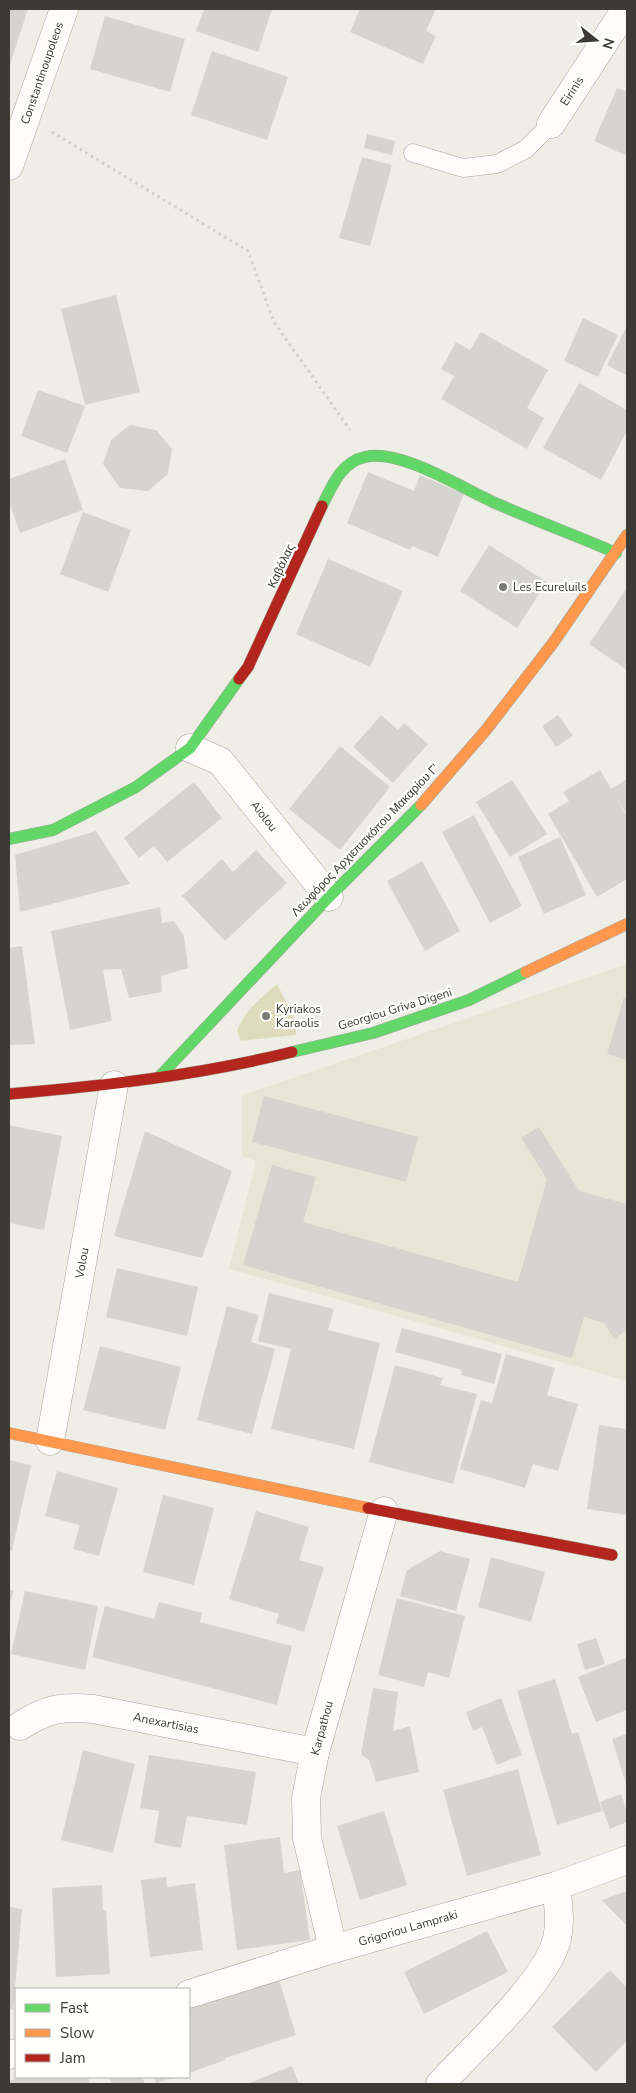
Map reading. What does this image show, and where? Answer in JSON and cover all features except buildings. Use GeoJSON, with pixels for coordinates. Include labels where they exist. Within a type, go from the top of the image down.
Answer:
{"type":"FeatureCollection","features":[{"type":"Feature","properties":{"kind":"street","name":"Constantinoupoleos"},"geometry":{"type":"LineString","coordinates":[[9,166],[64,9]]}},
{"type":"Feature","properties":{"kind":"street","name":"Eirinis"},"geometry":{"type":"LineString","coordinates":[[551,124],[621,10]]}},
{"type":"Feature","properties":{"kind":"street"},"geometry":{"type":"LineString","coordinates":[[369,456],[387,457],[427,471],[492,502],[616,552]]}},
{"type":"Feature","properties":{"kind":"street","name":"Καβάλας"},"geometry":{"type":"LineString","coordinates":[[9,839],[52,830],[102,806],[136,787],[190,748],[248,667],[335,478],[352,461],[369,456]]}},
{"type":"Feature","properties":{"kind":"street","name":"Λεωφόρος Αρχιεπισκόπου Μακαρίου Γ'"},"geometry":{"type":"LineString","coordinates":[[160,1076],[328,898],[415,812],[486,730],[553,643],[627,535]]}},
{"type":"Feature","properties":{"kind":"street","name":"Aiolou"},"geometry":{"type":"LineString","coordinates":[[190,748],[220,761],[328,898]]}},
{"type":"Feature","properties":{"kind":"street","name":"Georgiou Griva Digeni"},"geometry":{"type":"LineString","coordinates":[[9,1094],[114,1085],[257,1061],[373,1033],[469,1000],[627,924]]}},
{"type":"Feature","properties":{"kind":"street","name":"Volou"},"geometry":{"type":"LineString","coordinates":[[50,1441],[114,1085]]}},
{"type":"Feature","properties":{"kind":"street"},"geometry":{"type":"LineString","coordinates":[[9,1433],[384,1511],[612,1555]]}},
{"type":"Feature","properties":{"kind":"street","name":"Karpathou"},"geometry":{"type":"LineString","coordinates":[[333,1949],[307,1838],[306,1798],[315,1752],[384,1511]]}},
{"type":"Feature","properties":{"kind":"street","name":"Anexartisias"},"geometry":{"type":"LineString","coordinates":[[20,1726],[35,1716],[54,1709],[69,1707],[93,1709],[315,1752]]}},
{"type":"Feature","properties":{"kind":"street","name":"Grigoriou Lampraki"},"geometry":{"type":"LineString","coordinates":[[190,1994],[333,1949],[556,1886],[627,1860]]}},
{"type":"Feature","properties":{"kind":"street"},"geometry":{"type":"LineString","coordinates":[[440,2084],[519,1999],[549,1959],[557,1939],[559,1919],[556,1886]]}},
{"type":"Feature","properties":{"kind":"lane"},"geometry":{"type":"LineString","coordinates":[[413,153],[463,168],[497,164],[526,149],[551,124]]}},
{"type":"Feature","properties":{"kind":"path"},"geometry":{"type":"LineString","coordinates":[[26,116],[248,251],[274,322],[369,456]]}},
{"type":"Feature","properties":{"kind":"shaded area"},"geometry":{"type":"Polygon","coordinates":[[[627,964],[627,1381],[229,1269],[256,1161],[242,1156],[242,1095],[627,964]]]}},
{"type":"Feature","properties":{"kind":"shaded area"},"geometry":{"type":"Polygon","coordinates":[[[277,984],[296,1022],[296,1035],[241,1041],[237,1031],[244,1017],[277,984]]]}},
{"type":"Feature","properties":{"kind":"traffic: fast"},"geometry":{"type":"LineString","coordinates":[[322,506],[343,469],[365,457],[380,456],[396,459],[433,472],[486,499],[616,553]]}},
{"type":"Feature","properties":{"kind":"traffic: fast"},"geometry":{"type":"LineString","coordinates":[[9,839],[53,830],[136,787],[190,748],[239,679]]}},
{"type":"Feature","properties":{"kind":"traffic: fast"},"geometry":{"type":"LineString","coordinates":[[160,1076],[329,897],[421,805]]}},
{"type":"Feature","properties":{"kind":"traffic: fast"},"geometry":{"type":"LineString","coordinates":[[292,1052],[373,1033],[469,1000],[526,972]]}},
{"type":"Feature","properties":{"kind":"traffic: slow"},"geometry":{"type":"LineString","coordinates":[[421,805],[486,730],[553,643],[627,535]]}},
{"type":"Feature","properties":{"kind":"traffic: slow"},"geometry":{"type":"LineString","coordinates":[[526,972],[627,924]]}},
{"type":"Feature","properties":{"kind":"traffic: slow"},"geometry":{"type":"LineString","coordinates":[[9,1433],[368,1508]]}},
{"type":"Feature","properties":{"kind":"traffic: jam"},"geometry":{"type":"LineString","coordinates":[[239,679],[248,667],[322,506]]}},
{"type":"Feature","properties":{"kind":"traffic: jam"},"geometry":{"type":"LineString","coordinates":[[9,1094],[151,1079],[222,1067],[292,1052]]}},
{"type":"Feature","properties":{"kind":"traffic: jam"},"geometry":{"type":"LineString","coordinates":[[368,1508],[612,1555]]}},
{"type":"Feature","properties":{"kind":"place","name":"Les Ecureluils"},"geometry":{"type":"Point","coordinates":[503,587]}},
{"type":"Feature","properties":{"kind":"place","name":"Kyriakos Karaolis"},"geometry":{"type":"Point","coordinates":[266,1016]}}]}
